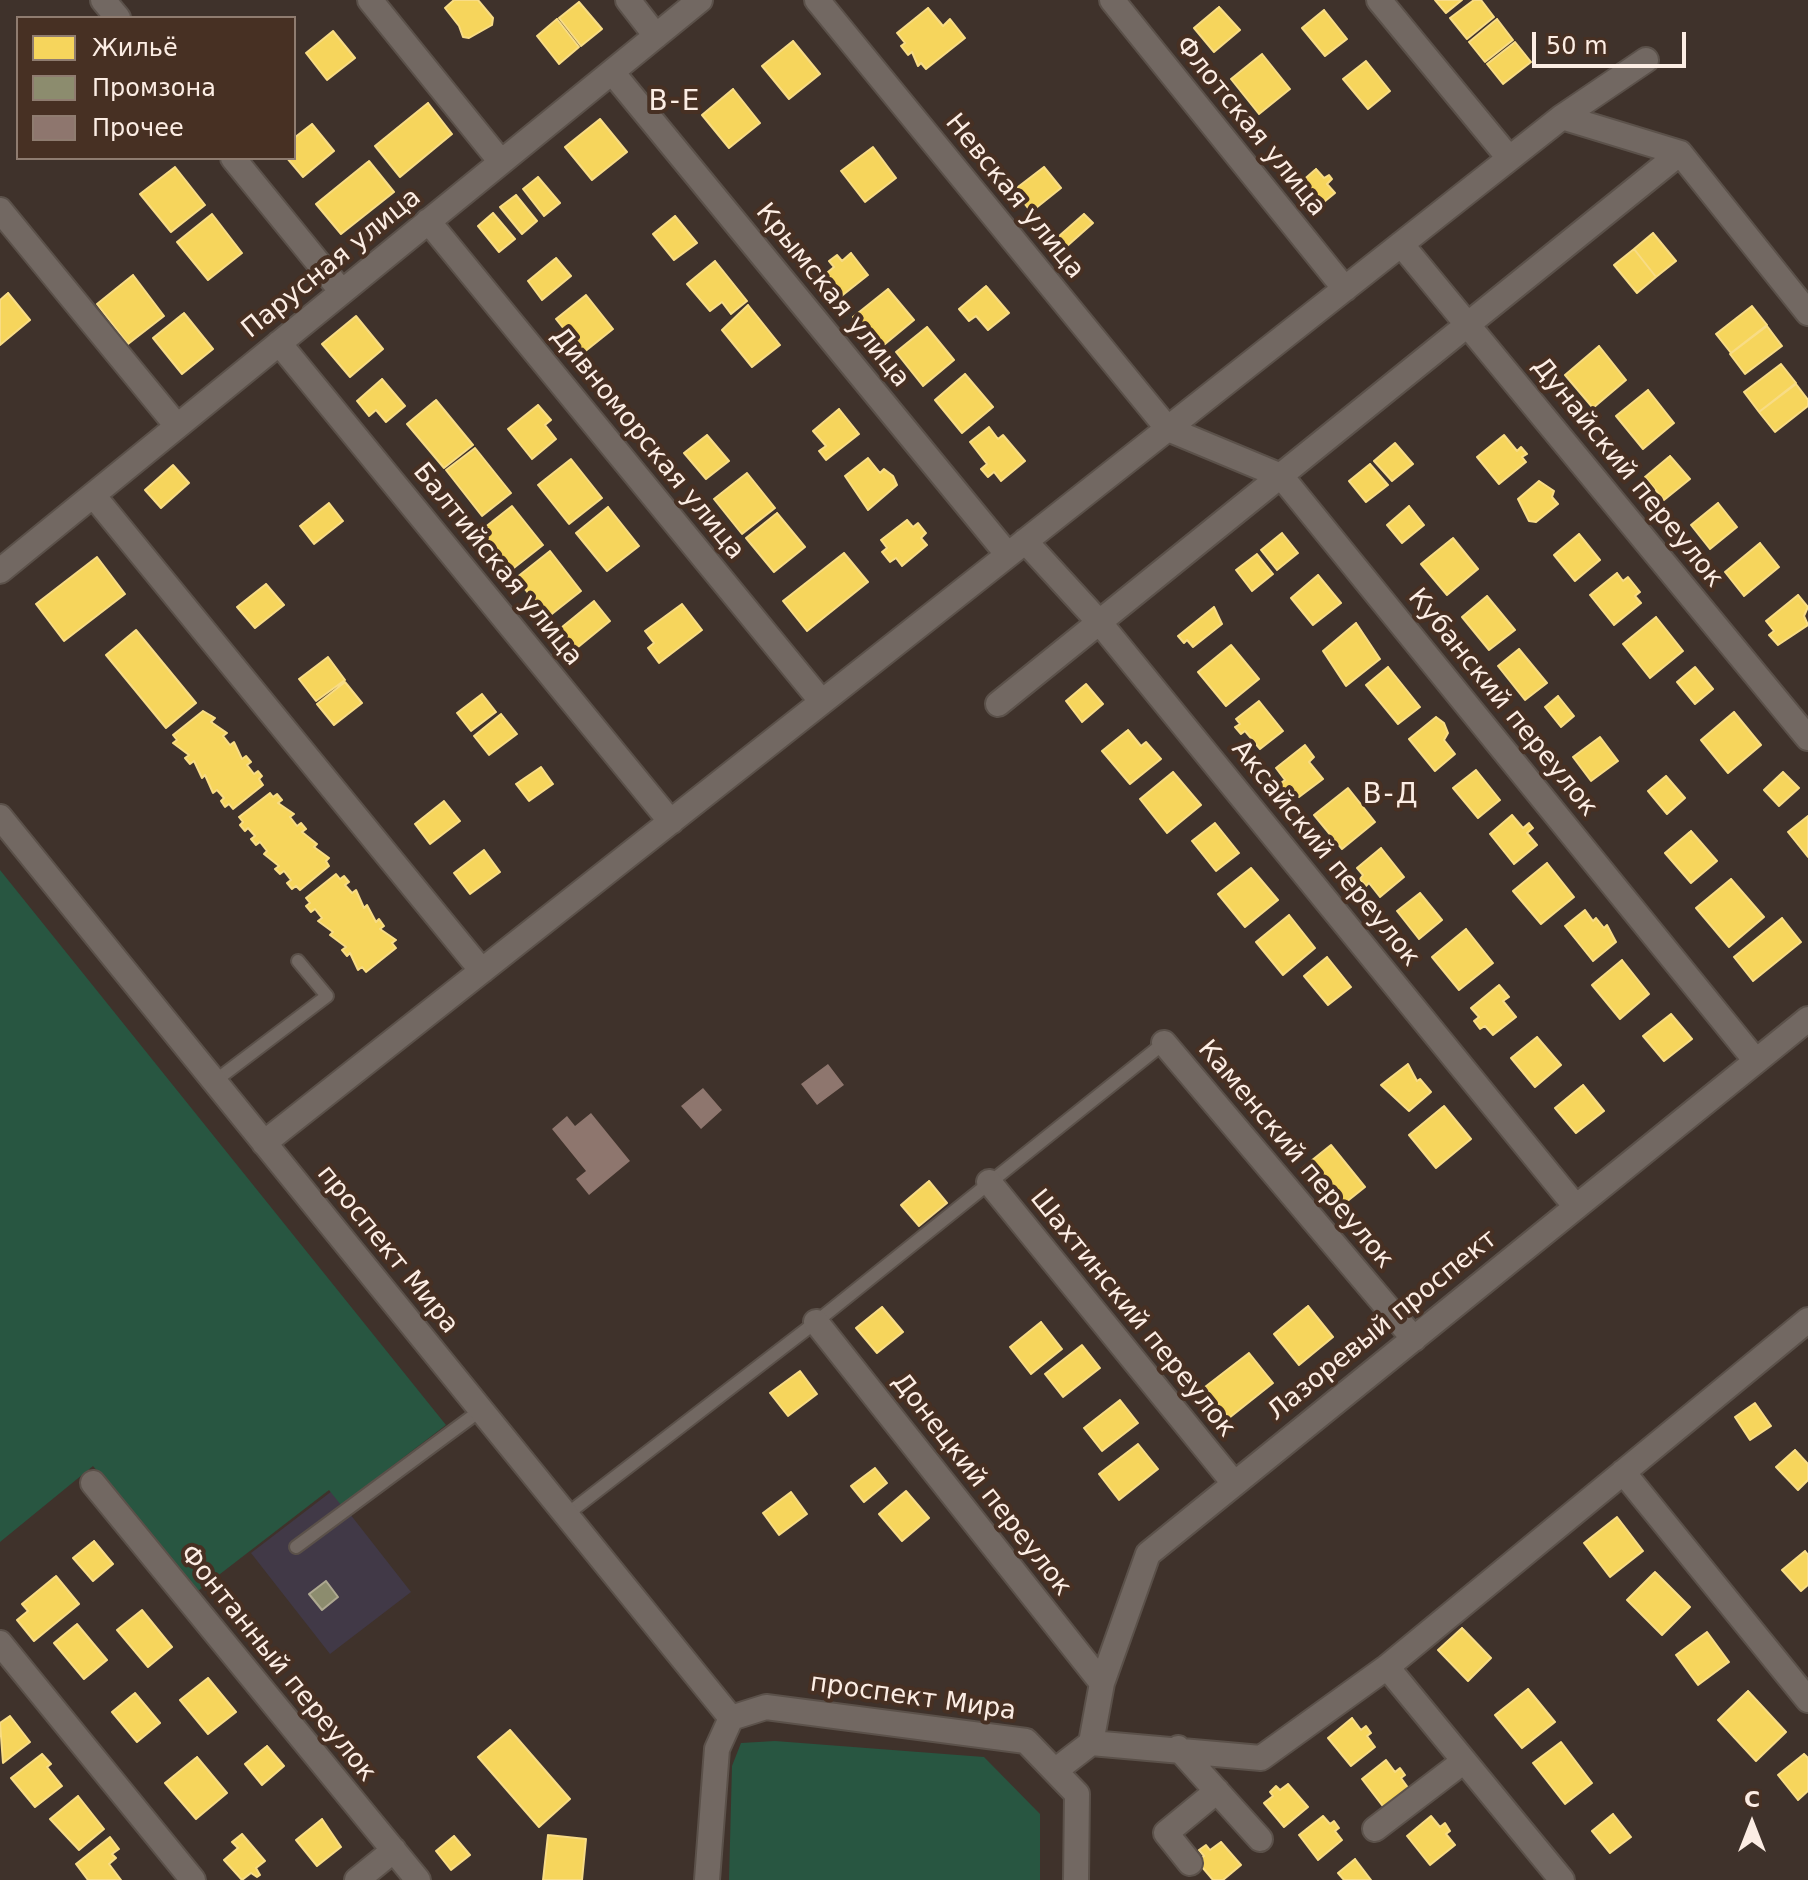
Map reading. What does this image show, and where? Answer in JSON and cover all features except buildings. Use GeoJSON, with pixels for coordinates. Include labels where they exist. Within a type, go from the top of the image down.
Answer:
{"type":"FeatureCollection","features":[{"type":"Feature","properties":{"kind":"street"},"geometry":{"type":"LineString","coordinates":[[103,0],[116,16]]}},
{"type":"Feature","properties":{"kind":"street"},"geometry":{"type":"LineString","coordinates":[[370,0],[501,162]]}},
{"type":"Feature","properties":{"kind":"street"},"geometry":{"type":"LineString","coordinates":[[628,0],[656,36]]}},
{"type":"Feature","properties":{"kind":"street","name":"Парусная улица"},"geometry":{"type":"LineString","coordinates":[[0,571],[700,0]]}},
{"type":"Feature","properties":{"kind":"street","name":"Невская улица"},"geometry":{"type":"LineString","coordinates":[[817,0],[1168,429]]}},
{"type":"Feature","properties":{"kind":"street","name":"Флотская улица"},"geometry":{"type":"LineString","coordinates":[[1112,0],[1345,289]]}},
{"type":"Feature","properties":{"kind":"street"},"geometry":{"type":"LineString","coordinates":[[1379,0],[1509,158]]}},
{"type":"Feature","properties":{"kind":"street"},"geometry":{"type":"LineString","coordinates":[[264,1143],[1509,158],[1562,117],[1646,60]]}},
{"type":"Feature","properties":{"kind":"street","name":"Крымская улица"},"geometry":{"type":"LineString","coordinates":[[612,72],[1017,548]]}},
{"type":"Feature","properties":{"kind":"street"},"geometry":{"type":"LineString","coordinates":[[1562,117],[1680,153],[1808,313]]}},
{"type":"Feature","properties":{"kind":"street"},"geometry":{"type":"LineString","coordinates":[[998,704],[1680,153]]}},
{"type":"Feature","properties":{"kind":"street"},"geometry":{"type":"LineString","coordinates":[[235,160],[342,292]]}},
{"type":"Feature","properties":{"kind":"street"},"geometry":{"type":"LineString","coordinates":[[0,210],[177,426]]}},
{"type":"Feature","properties":{"kind":"street","name":"Дивноморская улица"},"geometry":{"type":"LineString","coordinates":[[428,221],[822,702]]}},
{"type":"Feature","properties":{"kind":"street","name":"Дунайский переулок"},"geometry":{"type":"LineString","coordinates":[[1401,244],[1808,738]]}},
{"type":"Feature","properties":{"kind":"street","name":"Балтийская улица"},"geometry":{"type":"LineString","coordinates":[[279,343],[671,822]]}},
{"type":"Feature","properties":{"kind":"street","name":"Кубанский переулок"},"geometry":{"type":"LineString","coordinates":[[1168,429],[1281,476],[1756,1061]]}},
{"type":"Feature","properties":{"kind":"street"},"geometry":{"type":"LineString","coordinates":[[93,495],[482,971]]}},
{"type":"Feature","properties":{"kind":"street","name":"Аксайский переулок"},"geometry":{"type":"LineString","coordinates":[[1017,548],[1100,623],[1576,1207]]}},
{"type":"Feature","properties":{"kind":"street","name":"проспект Мира"},"geometry":{"type":"LineString","coordinates":[[0,817],[731,1718],[766,1707],[1026,1741],[1077,1794],[1076,1880]]}},
{"type":"Feature","properties":{"kind":"street","name":"Лазоревый проспект"},"geometry":{"type":"LineString","coordinates":[[1091,1743],[1102,1683],[1148,1554],[1233,1482],[1808,1019]]}},
{"type":"Feature","properties":{"kind":"street","name":"Каменский переулок"},"geometry":{"type":"LineString","coordinates":[[1164,1043],[1414,1339]]}},
{"type":"Feature","properties":{"kind":"street","name":"Шахтинский переулок"},"geometry":{"type":"LineString","coordinates":[[989,1182],[1233,1482]]}},
{"type":"Feature","properties":{"kind":"street"},"geometry":{"type":"LineString","coordinates":[[1056,1770],[1091,1743],[1178,1748],[1261,1758],[1387,1667],[1808,1320]]}},
{"type":"Feature","properties":{"kind":"street","name":"Донецкий переулок"},"geometry":{"type":"LineString","coordinates":[[816,1322],[1102,1683]]}},
{"type":"Feature","properties":{"kind":"street"},"geometry":{"type":"LineString","coordinates":[[1623,1472],[1808,1700]]}},
{"type":"Feature","properties":{"kind":"street","name":"Фонтанный переулок"},"geometry":{"type":"LineString","coordinates":[[93,1483],[418,1880]]}},
{"type":"Feature","properties":{"kind":"street"},"geometry":{"type":"LineString","coordinates":[[0,1643],[193,1880]]}},
{"type":"Feature","properties":{"kind":"street"},"geometry":{"type":"LineString","coordinates":[[1387,1667],[1562,1880]]}},
{"type":"Feature","properties":{"kind":"street"},"geometry":{"type":"LineString","coordinates":[[707,1880],[717,1749],[731,1718]]}},
{"type":"Feature","properties":{"kind":"street"},"geometry":{"type":"LineString","coordinates":[[1178,1748],[1260,1839]]}},
{"type":"Feature","properties":{"kind":"street"},"geometry":{"type":"LineString","coordinates":[[1375,1829],[1464,1761]]}},
{"type":"Feature","properties":{"kind":"street"},"geometry":{"type":"LineString","coordinates":[[1190,1863],[1166,1833],[1217,1791]]}},
{"type":"Feature","properties":{"kind":"street"},"geometry":{"type":"LineString","coordinates":[[357,1880],[394,1850]]}},
{"type":"Feature","properties":{"kind":"lane"},"geometry":{"type":"LineString","coordinates":[[215,1081],[327,996],[298,961]]}},
{"type":"Feature","properties":{"kind":"lane"},"geometry":{"type":"LineString","coordinates":[[566,1515],[816,1322],[1164,1043]]}},
{"type":"Feature","properties":{"kind":"lane"},"geometry":{"type":"LineString","coordinates":[[296,1547],[481,1410]]}},
{"type":"Feature","properties":{"kind":"shaded area"},"geometry":{"type":"Polygon","coordinates":[[[332,1491],[411,1592],[330,1654],[251,1553],[332,1491]]]}},
{"type":"Feature","properties":{"kind":"green space"},"geometry":{"type":"Polygon","coordinates":[[[0,870],[446,1425],[341,1505],[329,1490],[198,1591],[93,1466],[0,1542],[0,870]]]}},
{"type":"Feature","properties":{"kind":"green space"},"geometry":{"type":"Polygon","coordinates":[[[775,1741],[984,1757],[1040,1814],[1040,1880],[729,1880],[732,1766],[741,1743],[775,1741]]]}},
{"type":"Feature","properties":{"kind":"district","name":"В-Е"},"geometry":{"type":"Point","coordinates":[675,103]}},
{"type":"Feature","properties":{"kind":"district","name":"В-Д"},"geometry":{"type":"Point","coordinates":[1391,796]}}]}
